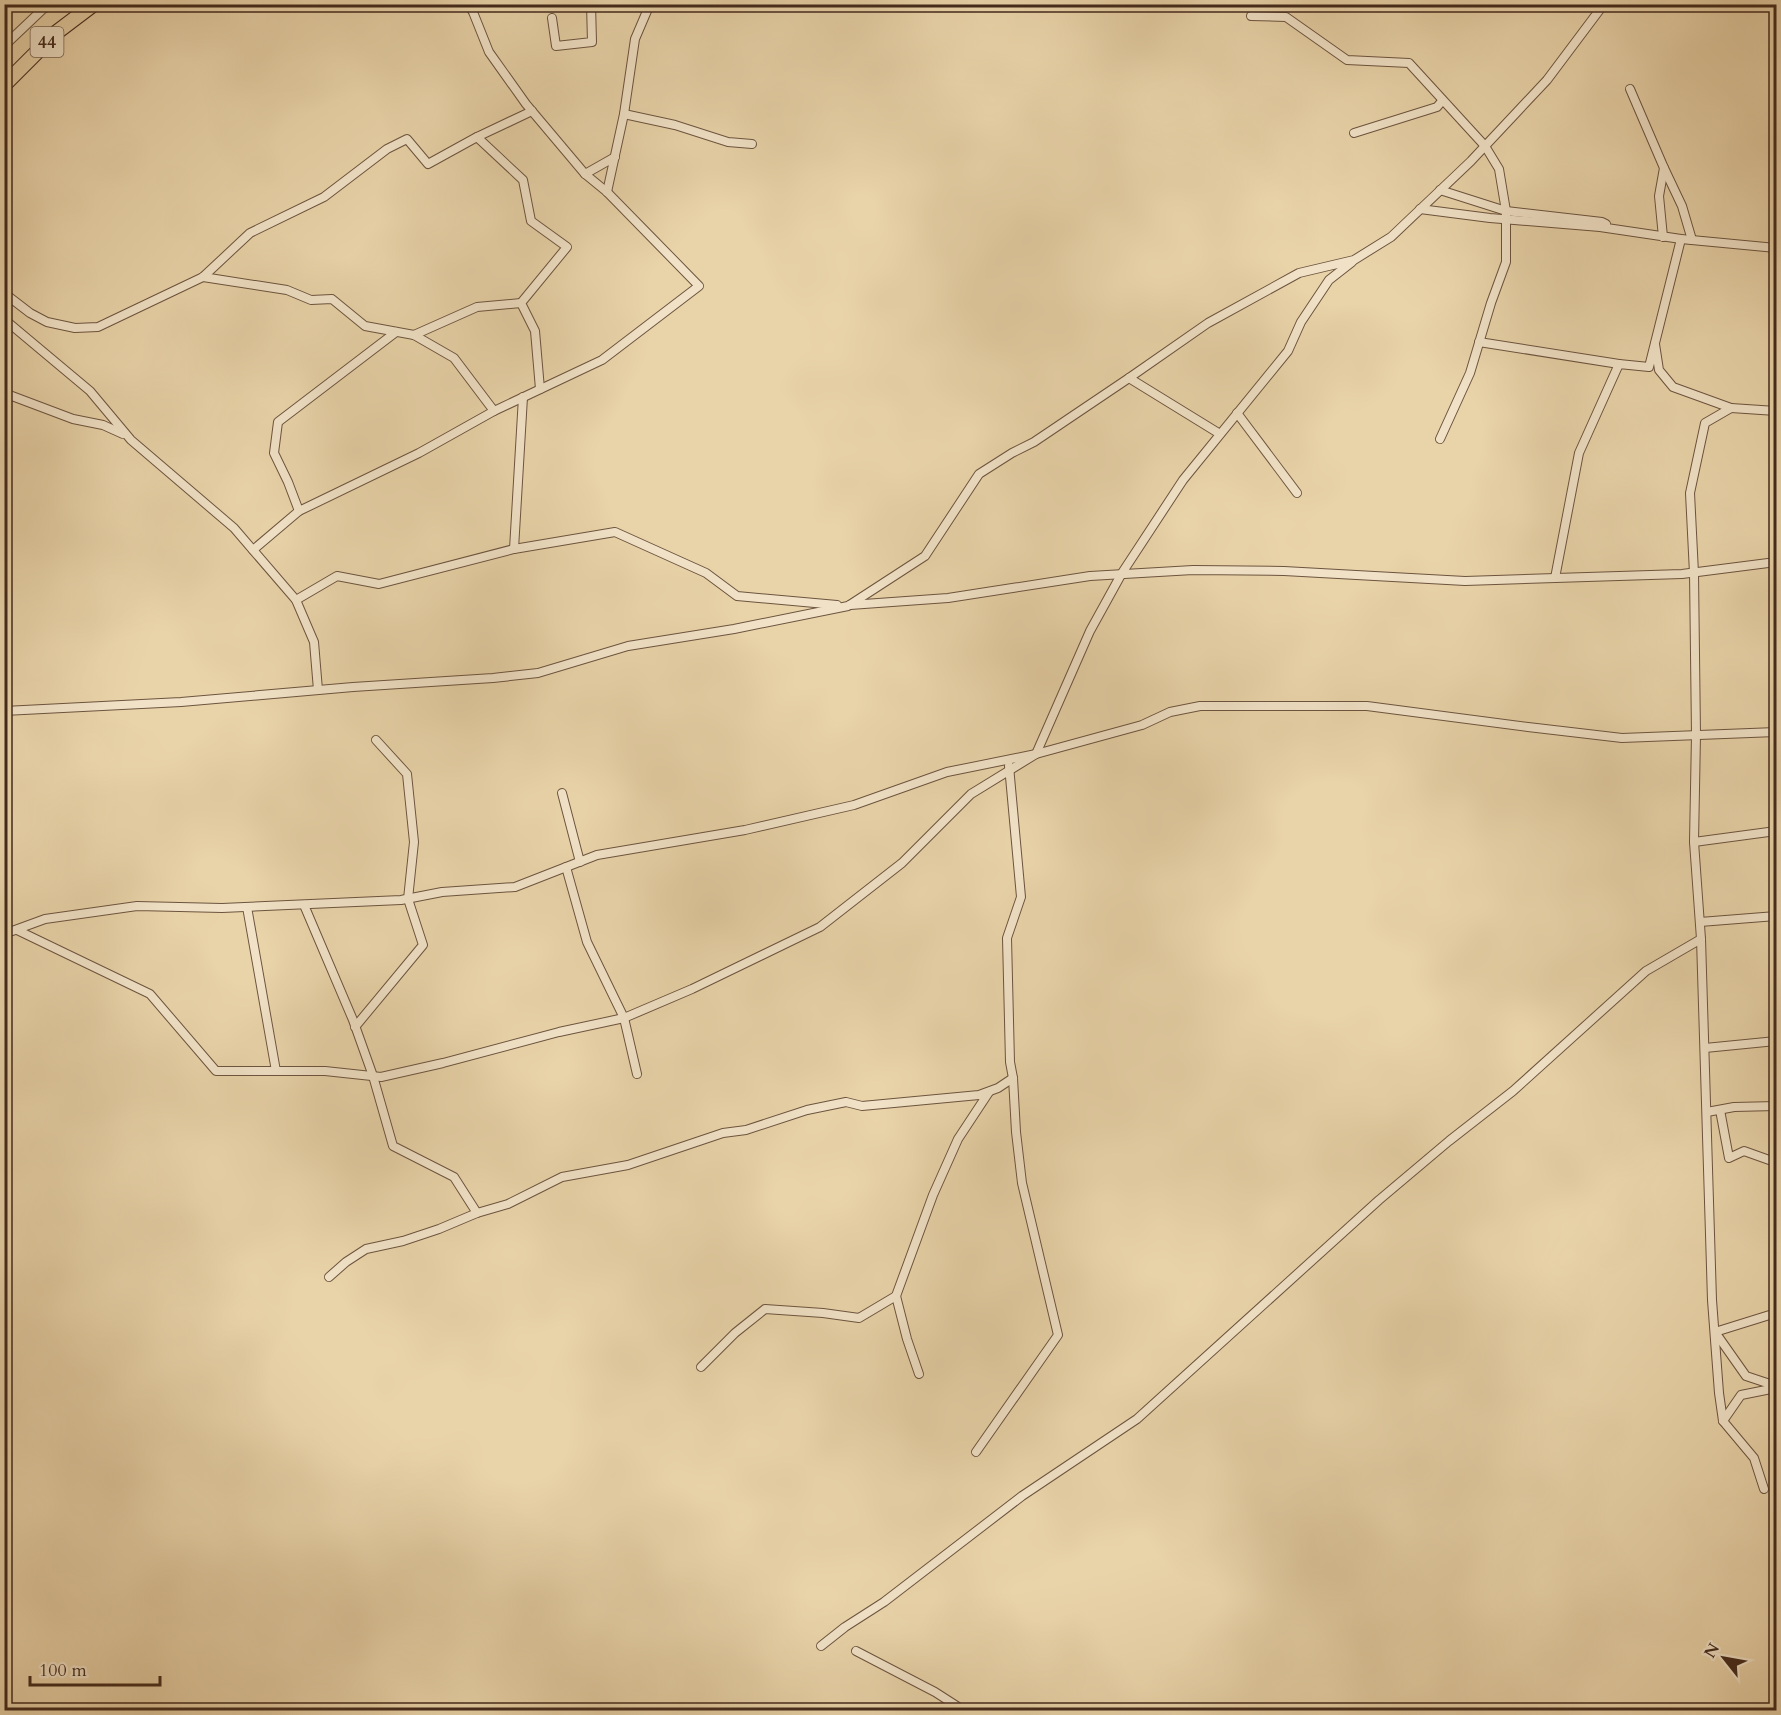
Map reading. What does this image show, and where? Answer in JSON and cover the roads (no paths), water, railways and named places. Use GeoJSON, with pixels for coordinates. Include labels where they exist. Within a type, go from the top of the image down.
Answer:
{"type":"FeatureCollection","features":[{"type":"Feature","properties":{"kind":"main road","name":"44"},"geometry":{"type":"LineString","coordinates":[[4,86],[57,32],[94,4]]}},
{"type":"Feature","properties":{"kind":"street","name":"44"},"geometry":{"type":"LineString","coordinates":[[4,46],[43,9],[54,4]]}},
{"type":"Feature","properties":{"kind":"street"},"geometry":{"type":"LineString","coordinates":[[253,550],[299,511],[419,453],[523,397],[602,360],[699,286],[607,192],[585,174],[532,111],[489,52],[468,4]]}},
{"type":"Feature","properties":{"kind":"street"},"geometry":{"type":"LineString","coordinates":[[552,18],[556,46],[592,42],[591,4]]}},
{"type":"Feature","properties":{"kind":"street"},"geometry":{"type":"LineString","coordinates":[[607,192],[624,114],[635,39],[650,4]]}},
{"type":"Feature","properties":{"kind":"street"},"geometry":{"type":"LineString","coordinates":[[17,930],[150,994],[216,1071],[325,1071],[381,1077],[624,1018],[692,989],[820,927],[902,863],[971,794],[1036,754],[1090,631],[1122,573],[1183,480],[1288,351],[1302,322],[1329,280],[1354,260],[1391,237],[1485,146],[1547,80],[1604,4]]}},
{"type":"Feature","properties":{"kind":"street"},"geometry":{"type":"LineString","coordinates":[[1251,16],[1286,17],[1347,60],[1409,63],[1485,146],[1499,169],[1505,215],[1506,262],[1470,373],[1440,439]]}},
{"type":"Feature","properties":{"kind":"street"},"geometry":{"type":"LineString","coordinates":[[1630,88],[1682,206],[1692,240]]}},
{"type":"Feature","properties":{"kind":"street"},"geometry":{"type":"LineString","coordinates":[[1354,133],[1437,107],[1442,101]]}},
{"type":"Feature","properties":{"kind":"street"},"geometry":{"type":"LineString","coordinates":[[4,293],[30,313],[47,322],[75,328],[98,327],[203,277],[250,233],[324,197],[387,149],[407,139],[428,164],[477,137],[532,111]]}},
{"type":"Feature","properties":{"kind":"street"},"geometry":{"type":"LineString","coordinates":[[624,114],[675,125],[728,142],[752,144]]}},
{"type":"Feature","properties":{"kind":"street"},"geometry":{"type":"LineString","coordinates":[[414,335],[477,307],[520,303],[567,247],[531,221],[523,180],[477,137]]}},
{"type":"Feature","properties":{"kind":"street"},"geometry":{"type":"LineString","coordinates":[[585,174],[615,157]]}},
{"type":"Feature","properties":{"kind":"street"},"geometry":{"type":"LineString","coordinates":[[1663,237],[1659,196],[1664,168]]}},
{"type":"Feature","properties":{"kind":"street"},"geometry":{"type":"LineString","coordinates":[[1440,190],[1505,215]]}},
{"type":"Feature","properties":{"kind":"street"},"geometry":{"type":"LineString","coordinates":[[1420,209],[1505,215],[1663,237],[1776,248]]}},
{"type":"Feature","properties":{"kind":"street"},"geometry":{"type":"LineString","coordinates":[[1479,342],[1649,367],[1681,239]]}},
{"type":"Feature","properties":{"kind":"street"},"geometry":{"type":"LineString","coordinates":[[296,600],[337,576],[379,584],[514,549],[615,532],[706,573],[737,596],[848,606],[925,556],[979,474],[1034,442],[1208,323],[1299,273],[1354,260]]}},
{"type":"Feature","properties":{"kind":"street"},"geometry":{"type":"LineString","coordinates":[[203,277],[287,290],[311,300],[332,299],[365,327],[414,335],[454,358],[495,411]]}},
{"type":"Feature","properties":{"kind":"street"},"geometry":{"type":"LineString","coordinates":[[520,303],[536,331],[540,389]]}},
{"type":"Feature","properties":{"kind":"street"},"geometry":{"type":"LineString","coordinates":[[4,319],[90,391],[131,440]]}},
{"type":"Feature","properties":{"kind":"street"},"geometry":{"type":"LineString","coordinates":[[299,511],[274,453],[278,422],[396,332]]}},
{"type":"Feature","properties":{"kind":"street"},"geometry":{"type":"LineString","coordinates":[[1655,344],[1659,370],[1673,387],[1731,408],[1776,411]]}},
{"type":"Feature","properties":{"kind":"street"},"geometry":{"type":"LineString","coordinates":[[1555,578],[1579,453],[1619,364]]}},
{"type":"Feature","properties":{"kind":"street"},"geometry":{"type":"LineString","coordinates":[[1130,378],[1220,434]]}},
{"type":"Feature","properties":{"kind":"street"},"geometry":{"type":"LineString","coordinates":[[4,393],[73,419],[102,425],[117,431],[131,440],[234,528],[296,600],[314,642],[318,690]]}},
{"type":"Feature","properties":{"kind":"street"},"geometry":{"type":"LineString","coordinates":[[514,549],[523,397]]}},
{"type":"Feature","properties":{"kind":"street"},"geometry":{"type":"LineString","coordinates":[[1731,408],[1705,423],[1690,493],[1694,573],[1695,842],[1701,939],[1712,1300],[1719,1393],[1723,1421],[1754,1458],[1764,1489]]}},
{"type":"Feature","properties":{"kind":"street"},"geometry":{"type":"LineString","coordinates":[[1238,413],[1297,493]]}},
{"type":"Feature","properties":{"kind":"street"},"geometry":{"type":"LineString","coordinates":[[4,711],[181,702],[538,673],[628,646],[734,629],[848,606],[948,598],[1122,573],[1193,570],[1284,571],[1465,581],[1694,573],[1776,562]]}},
{"type":"Feature","properties":{"kind":"street"},"geometry":{"type":"LineString","coordinates":[[4,934],[45,919],[137,906],[222,908],[408,899],[442,892],[514,886],[597,855],[745,830],[854,805],[947,772],[1036,754],[1142,725],[1170,712],[1200,706],[1367,706],[1622,738],[1776,732]]}},
{"type":"Feature","properties":{"kind":"street"},"geometry":{"type":"LineString","coordinates":[[355,1028],[423,945],[408,899],[414,842],[406,774],[376,740]]}},
{"type":"Feature","properties":{"kind":"street"},"geometry":{"type":"LineString","coordinates":[[976,1452],[1058,1335],[1022,1183],[1010,1062],[1007,938],[1021,897],[1008,759]]}},
{"type":"Feature","properties":{"kind":"street"},"geometry":{"type":"LineString","coordinates":[[562,793],[580,862]]}},
{"type":"Feature","properties":{"kind":"street"},"geometry":{"type":"LineString","coordinates":[[1695,842],[1776,831]]}},
{"type":"Feature","properties":{"kind":"street"},"geometry":{"type":"LineString","coordinates":[[566,867],[587,942],[624,1018],[636,1074]]}},
{"type":"Feature","properties":{"kind":"street"},"geometry":{"type":"LineString","coordinates":[[304,904],[373,1076],[393,1146],[454,1177],[477,1213]]}},
{"type":"Feature","properties":{"kind":"street"},"geometry":{"type":"LineString","coordinates":[[247,907],[276,1071]]}},
{"type":"Feature","properties":{"kind":"street"},"geometry":{"type":"LineString","coordinates":[[1700,922],[1776,916]]}},
{"type":"Feature","properties":{"kind":"street"},"geometry":{"type":"LineString","coordinates":[[821,1646],[845,1627],[884,1602],[1022,1496],[1137,1419],[1379,1200],[1513,1091],[1646,971],[1701,939]]}},
{"type":"Feature","properties":{"kind":"street"},"geometry":{"type":"LineString","coordinates":[[1705,1048],[1776,1041]]}},
{"type":"Feature","properties":{"kind":"street"},"geometry":{"type":"LineString","coordinates":[[329,1278],[346,1262],[366,1249],[403,1241],[477,1213],[508,1204],[562,1177],[628,1165],[723,1133],[746,1130],[807,1110],[846,1102],[862,1106],[979,1095],[998,1088],[1013,1078]]}},
{"type":"Feature","properties":{"kind":"street"},"geometry":{"type":"LineString","coordinates":[[919,1374],[896,1296],[933,1195],[958,1139],[989,1092]]}},
{"type":"Feature","properties":{"kind":"street"},"geometry":{"type":"LineString","coordinates":[[1707,1112],[1734,1107],[1776,1106]]}},
{"type":"Feature","properties":{"kind":"street"},"geometry":{"type":"LineString","coordinates":[[1720,1110],[1729,1158],[1744,1151],[1772,1161],[1776,1165]]}},
{"type":"Feature","properties":{"kind":"street"},"geometry":{"type":"LineString","coordinates":[[701,1367],[735,1333],[765,1309],[823,1312],[859,1318],[896,1296]]}},
{"type":"Feature","properties":{"kind":"street"},"geometry":{"type":"LineString","coordinates":[[1716,1332],[1776,1313]]}},
{"type":"Feature","properties":{"kind":"street"},"geometry":{"type":"LineString","coordinates":[[1716,1332],[1746,1376],[1776,1387]]}},
{"type":"Feature","properties":{"kind":"street"},"geometry":{"type":"LineString","coordinates":[[1723,1421],[1741,1395],[1776,1387]]}},
{"type":"Feature","properties":{"kind":"street"},"geometry":{"type":"LineString","coordinates":[[856,1651],[935,1692],[963,1710]]}}]}
